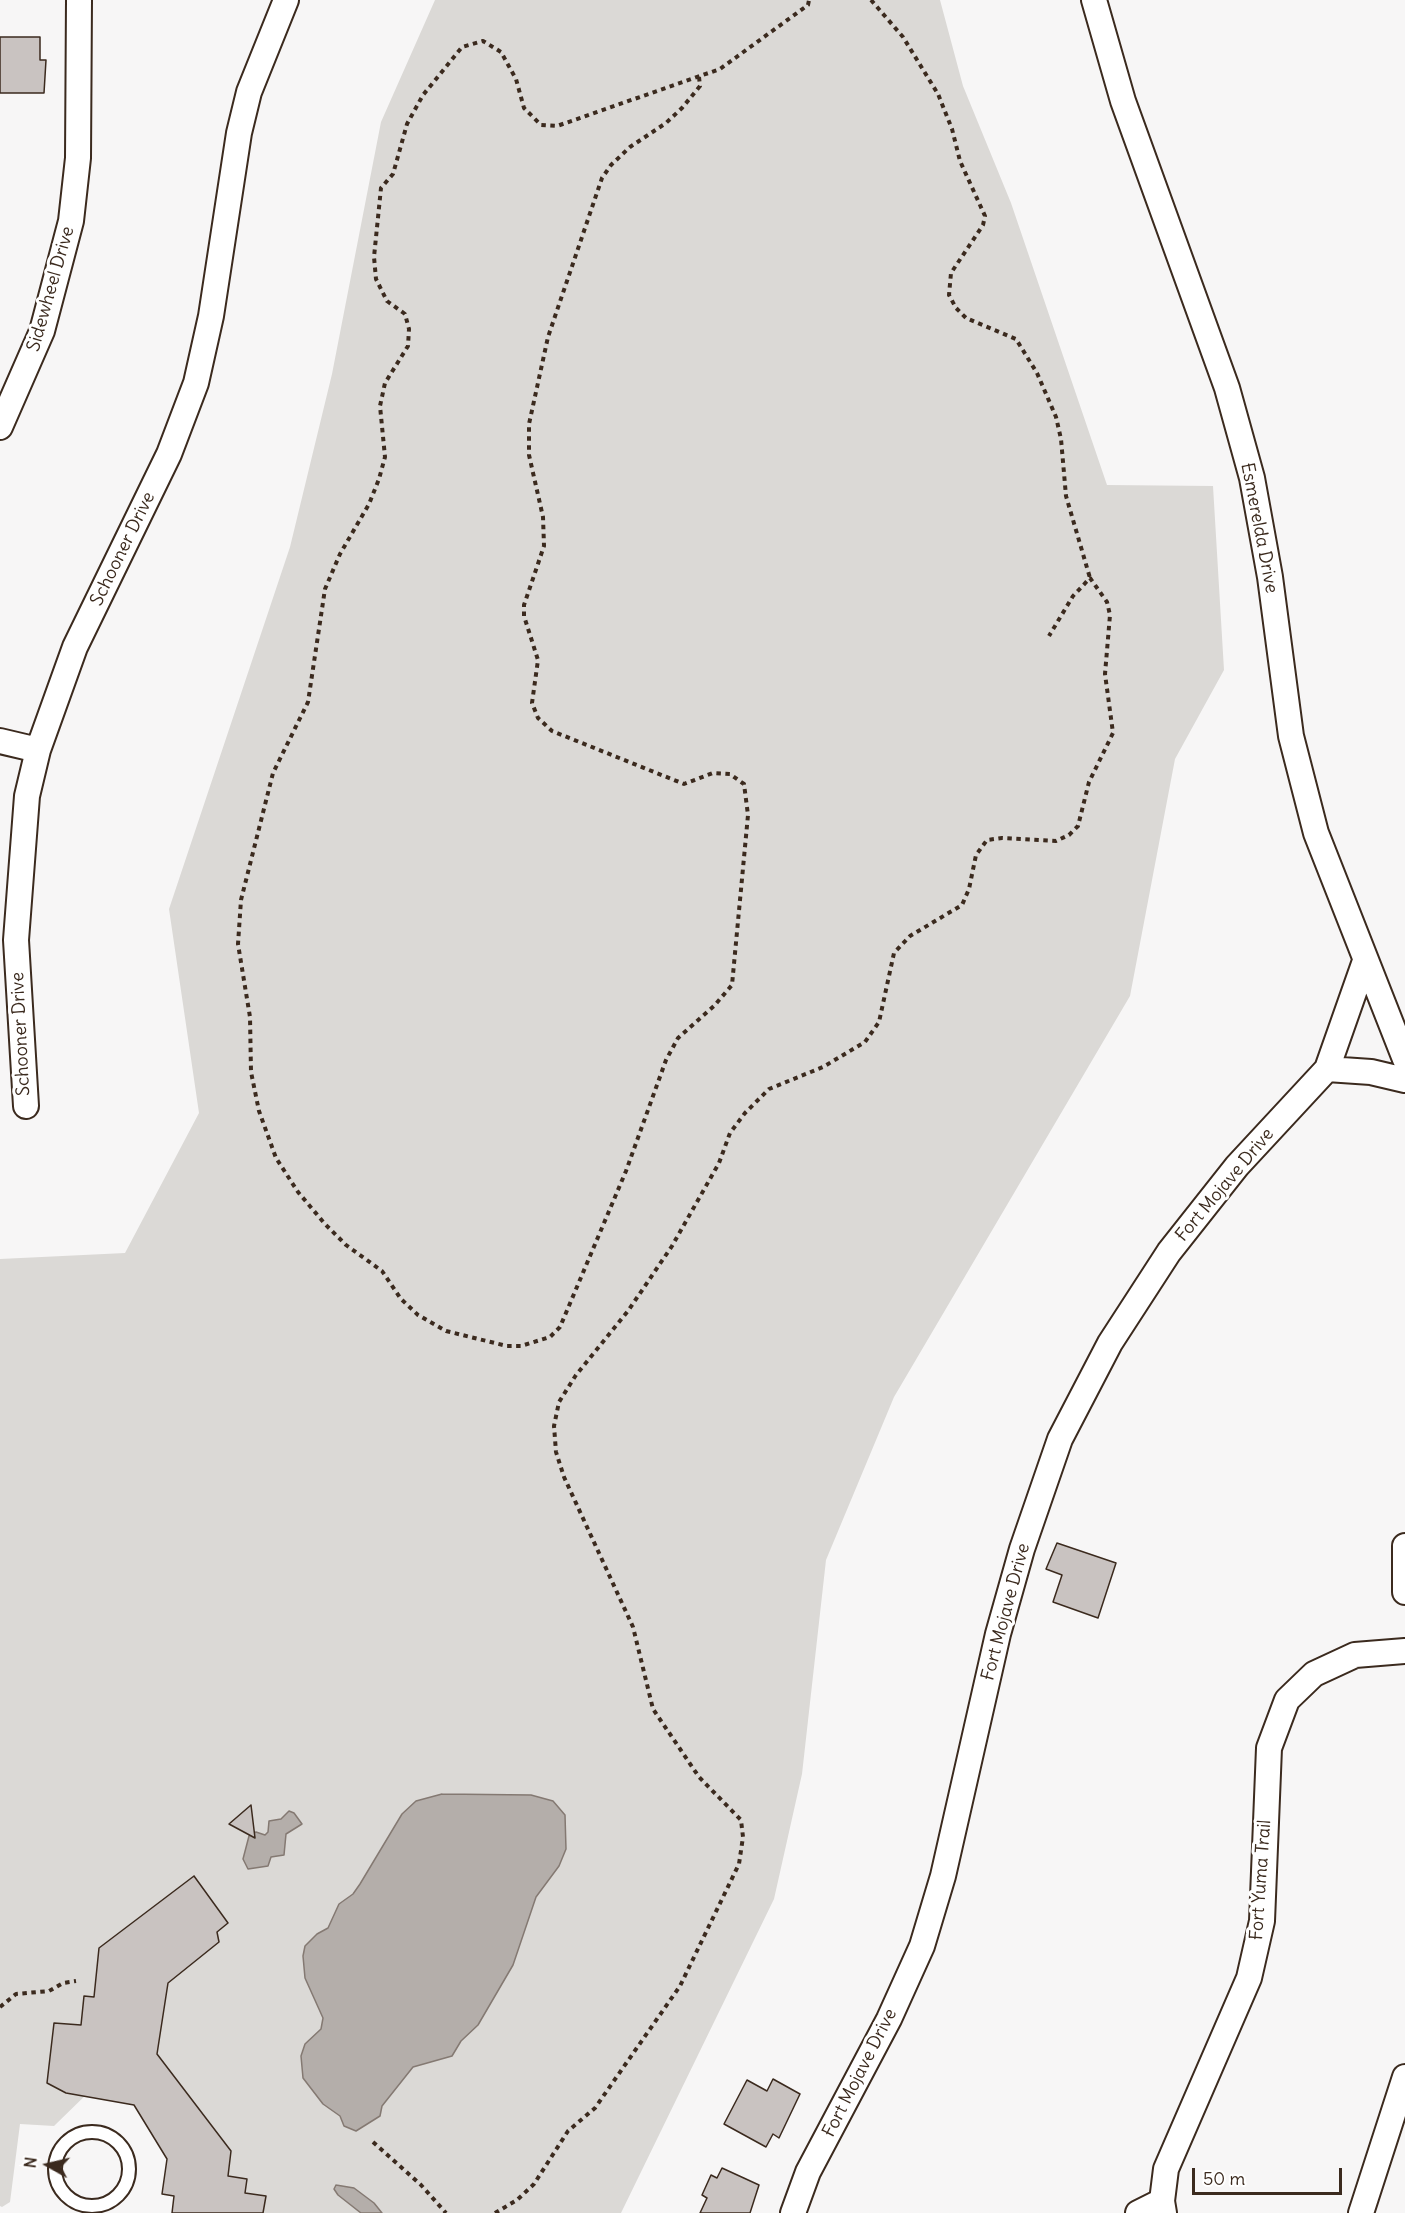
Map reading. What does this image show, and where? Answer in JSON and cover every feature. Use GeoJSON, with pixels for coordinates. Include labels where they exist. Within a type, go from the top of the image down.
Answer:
{"type":"FeatureCollection","features":[{"type":"Feature","properties":{"kind":"street","name":"Sidewheel Drive"},"geometry":{"type":"LineString","coordinates":[[0,427],[42,331],[71,221],[78,158],[79,0]]}},
{"type":"Feature","properties":{"kind":"street","name":"Schooner Drive"},"geometry":{"type":"LineString","coordinates":[[26,1106],[16,940],[27,796],[38,750],[75,646],[169,454],[196,383],[210,316],[239,133],[249,92],[286,0]]}},
{"type":"Feature","properties":{"kind":"street","name":"Esmerelda Drive"},"geometry":{"type":"LineString","coordinates":[[1094,0],[1123,101],[1223,377],[1252,478],[1270,576],[1291,736],[1316,833],[1405,1059]]}},
{"type":"Feature","properties":{"kind":"street"},"geometry":{"type":"LineString","coordinates":[[0,741],[38,750]]}},
{"type":"Feature","properties":{"kind":"street"},"geometry":{"type":"LineString","coordinates":[[1365,961],[1327,1069],[1371,1072],[1405,1080]]}},
{"type":"Feature","properties":{"kind":"street","name":"Fort Mojave Drive"},"geometry":{"type":"LineString","coordinates":[[793,2213],[808,2172],[889,2019],[922,1946],[943,1876],[998,1634],[1022,1549],[1059,1439],[1110,1343],[1169,1252],[1237,1166],[1327,1069]]}},
{"type":"Feature","properties":{"kind":"street"},"geometry":{"type":"LineString","coordinates":[[1405,1546],[1405,1592]]}},
{"type":"Feature","properties":{"kind":"street","name":"Fort Yuma Trail"},"geometry":{"type":"LineString","coordinates":[[1163,2207],[1166,2169],[1249,1978],[1262,1921],[1269,1748],[1287,1700],[1314,1674],[1355,1655],[1405,1651]]}},
{"type":"Feature","properties":{"kind":"street"},"geometry":{"type":"LineString","coordinates":[[1361,2213],[1405,2077]]}},
{"type":"Feature","properties":{"kind":"street"},"geometry":{"type":"LineString","coordinates":[[1138,2213],[1163,2207]]}},
{"type":"Feature","properties":{"kind":"lane"},"geometry":{"type":"LineString","coordinates":[[92,2132],[105,2134],[114,2140],[128,2159],[129,2171],[120,2193],[97,2210],[76,2203],[66,2196],[54,2174],[58,2155],[68,2140],[79,2134],[92,2132]]}},
{"type":"Feature","properties":{"kind":"path"},"geometry":{"type":"LineString","coordinates":[[699,77],[700,86],[682,108],[666,123],[630,147],[611,165],[602,178],[548,337],[529,424],[529,455],[543,517],[544,546],[524,605],[524,616],[538,660],[532,703],[538,718],[552,731],[684,784],[713,773],[730,774],[744,784],[748,815],[732,985],[714,1006],[678,1038],[666,1060],[626,1171],[560,1327],[550,1337],[521,1346],[507,1346],[446,1331],[418,1315],[401,1299],[382,1271],[346,1245],[325,1224],[286,1175],[266,1134],[253,1090],[247,994],[238,944],[238,915],[273,773],[308,702],[325,589],[340,554],[369,504],[385,457],[380,406],[385,383],[408,346],[409,329],[405,314],[387,301],[376,279],[374,257],[381,188],[393,174],[407,124],[423,95],[462,47],[483,41],[501,52],[516,80],[524,108],[541,125],[557,126],[720,69],[808,5],[809,0]]}},
{"type":"Feature","properties":{"kind":"path"},"geometry":{"type":"LineString","coordinates":[[495,2213],[517,2200],[534,2184],[568,2130],[595,2108],[680,1986],[739,1864],[743,1837],[741,1820],[699,1777],[653,1709],[633,1627],[574,1503],[561,1469],[556,1452],[554,1426],[559,1402],[576,1375],[628,1311],[672,1246],[719,1163],[730,1133],[745,1113],[769,1089],[823,1067],[865,1042],[879,1022],[894,953],[910,936],[962,905],[969,889],[976,855],[987,840],[1002,838],[1056,840],[1069,835],[1078,826],[1089,782],[1113,733],[1105,674],[1110,615],[1107,602],[1090,578],[1066,496],[1061,439],[1056,417],[1037,373],[1016,339],[966,318],[956,308],[950,295],[951,273],[982,225],[985,216],[960,161],[952,129],[938,94],[903,37],[871,0]]}},
{"type":"Feature","properties":{"kind":"path"},"geometry":{"type":"LineString","coordinates":[[1049,636],[1073,596],[1090,578]]}},
{"type":"Feature","properties":{"kind":"path"},"geometry":{"type":"LineString","coordinates":[[0,2007],[15,1994],[49,1991],[63,1983],[76,1981]]}},
{"type":"Feature","properties":{"kind":"path"},"geometry":{"type":"LineString","coordinates":[[374,2142],[421,2185],[446,2213]]}},
{"type":"Feature","properties":{"kind":"shaded area"},"geometry":{"type":"Polygon","coordinates":[[[435,0],[940,0],[963,86],[1011,203],[1107,485],[1213,486],[1224,670],[1175,759],[1130,996],[894,1397],[826,1560],[802,1774],[774,1899],[621,2213],[234,2213],[131,2051],[54,2126],[20,2124],[10,2202],[2,2207],[0,2206],[0,1259],[125,1253],[199,1113],[169,909],[290,547],[332,374],[381,122],[435,0]]]}},
{"type":"Feature","properties":{"kind":"shaded area"},"geometry":{"type":"Polygon","coordinates":[[[442,1794],[531,1795],[553,1801],[565,1815],[566,1849],[559,1866],[536,1897],[513,1965],[478,2025],[461,2041],[452,2056],[413,2067],[382,2106],[380,2116],[356,2131],[344,2126],[340,2116],[323,2104],[303,2078],[301,2056],[305,2044],[321,2029],[323,2018],[305,1978],[303,1956],[305,1946],[317,1934],[328,1928],[339,1904],[353,1894],[402,1814],[416,1801],[442,1794]]]}},
{"type":"Feature","properties":{"kind":"shaded area"},"geometry":{"type":"Polygon","coordinates":[[[289,1811],[294,1813],[302,1824],[286,1834],[284,1855],[271,1857],[268,1866],[248,1869],[243,1859],[249,1836],[256,1832],[265,1835],[268,1832],[269,1821],[281,1819],[289,1811]]]}},
{"type":"Feature","properties":{"kind":"shaded area"},"geometry":{"type":"Polygon","coordinates":[[[336,2185],[354,2188],[374,2203],[382,2213],[361,2213],[338,2195],[334,2189],[336,2185]]]}},
{"type":"Feature","properties":{"kind":"building"},"geometry":{"type":"Polygon","coordinates":[[[0,37],[40,37],[40,60],[46,60],[44,93],[0,93],[0,37]]]}},
{"type":"Feature","properties":{"kind":"building"},"geometry":{"type":"Polygon","coordinates":[[[1057,1543],[1116,1563],[1098,1618],[1053,1602],[1062,1575],[1046,1569],[1057,1543]]]}},
{"type":"Feature","properties":{"kind":"building"},"geometry":{"type":"Polygon","coordinates":[[[251,1805],[255,1838],[229,1824],[251,1805]]]}},
{"type":"Feature","properties":{"kind":"building"},"geometry":{"type":"Polygon","coordinates":[[[194,1876],[228,1923],[217,1932],[219,1942],[168,1983],[157,2054],[231,2151],[228,2176],[247,2179],[245,2193],[266,2196],[263,2213],[172,2213],[174,2196],[162,2194],[167,2159],[134,2105],[66,2093],[47,2083],[54,2023],[81,2025],[84,1996],[94,1997],[99,1948],[194,1876]]]}},
{"type":"Feature","properties":{"kind":"building"},"geometry":{"type":"Polygon","coordinates":[[[773,2079],[800,2094],[779,2138],[773,2134],[766,2147],[724,2124],[747,2080],[767,2091],[773,2079]]]}},
{"type":"Feature","properties":{"kind":"building"},"geometry":{"type":"Polygon","coordinates":[[[722,2168],[759,2185],[750,2213],[700,2213],[707,2198],[702,2195],[711,2175],[717,2178],[722,2168]]]}}]}
